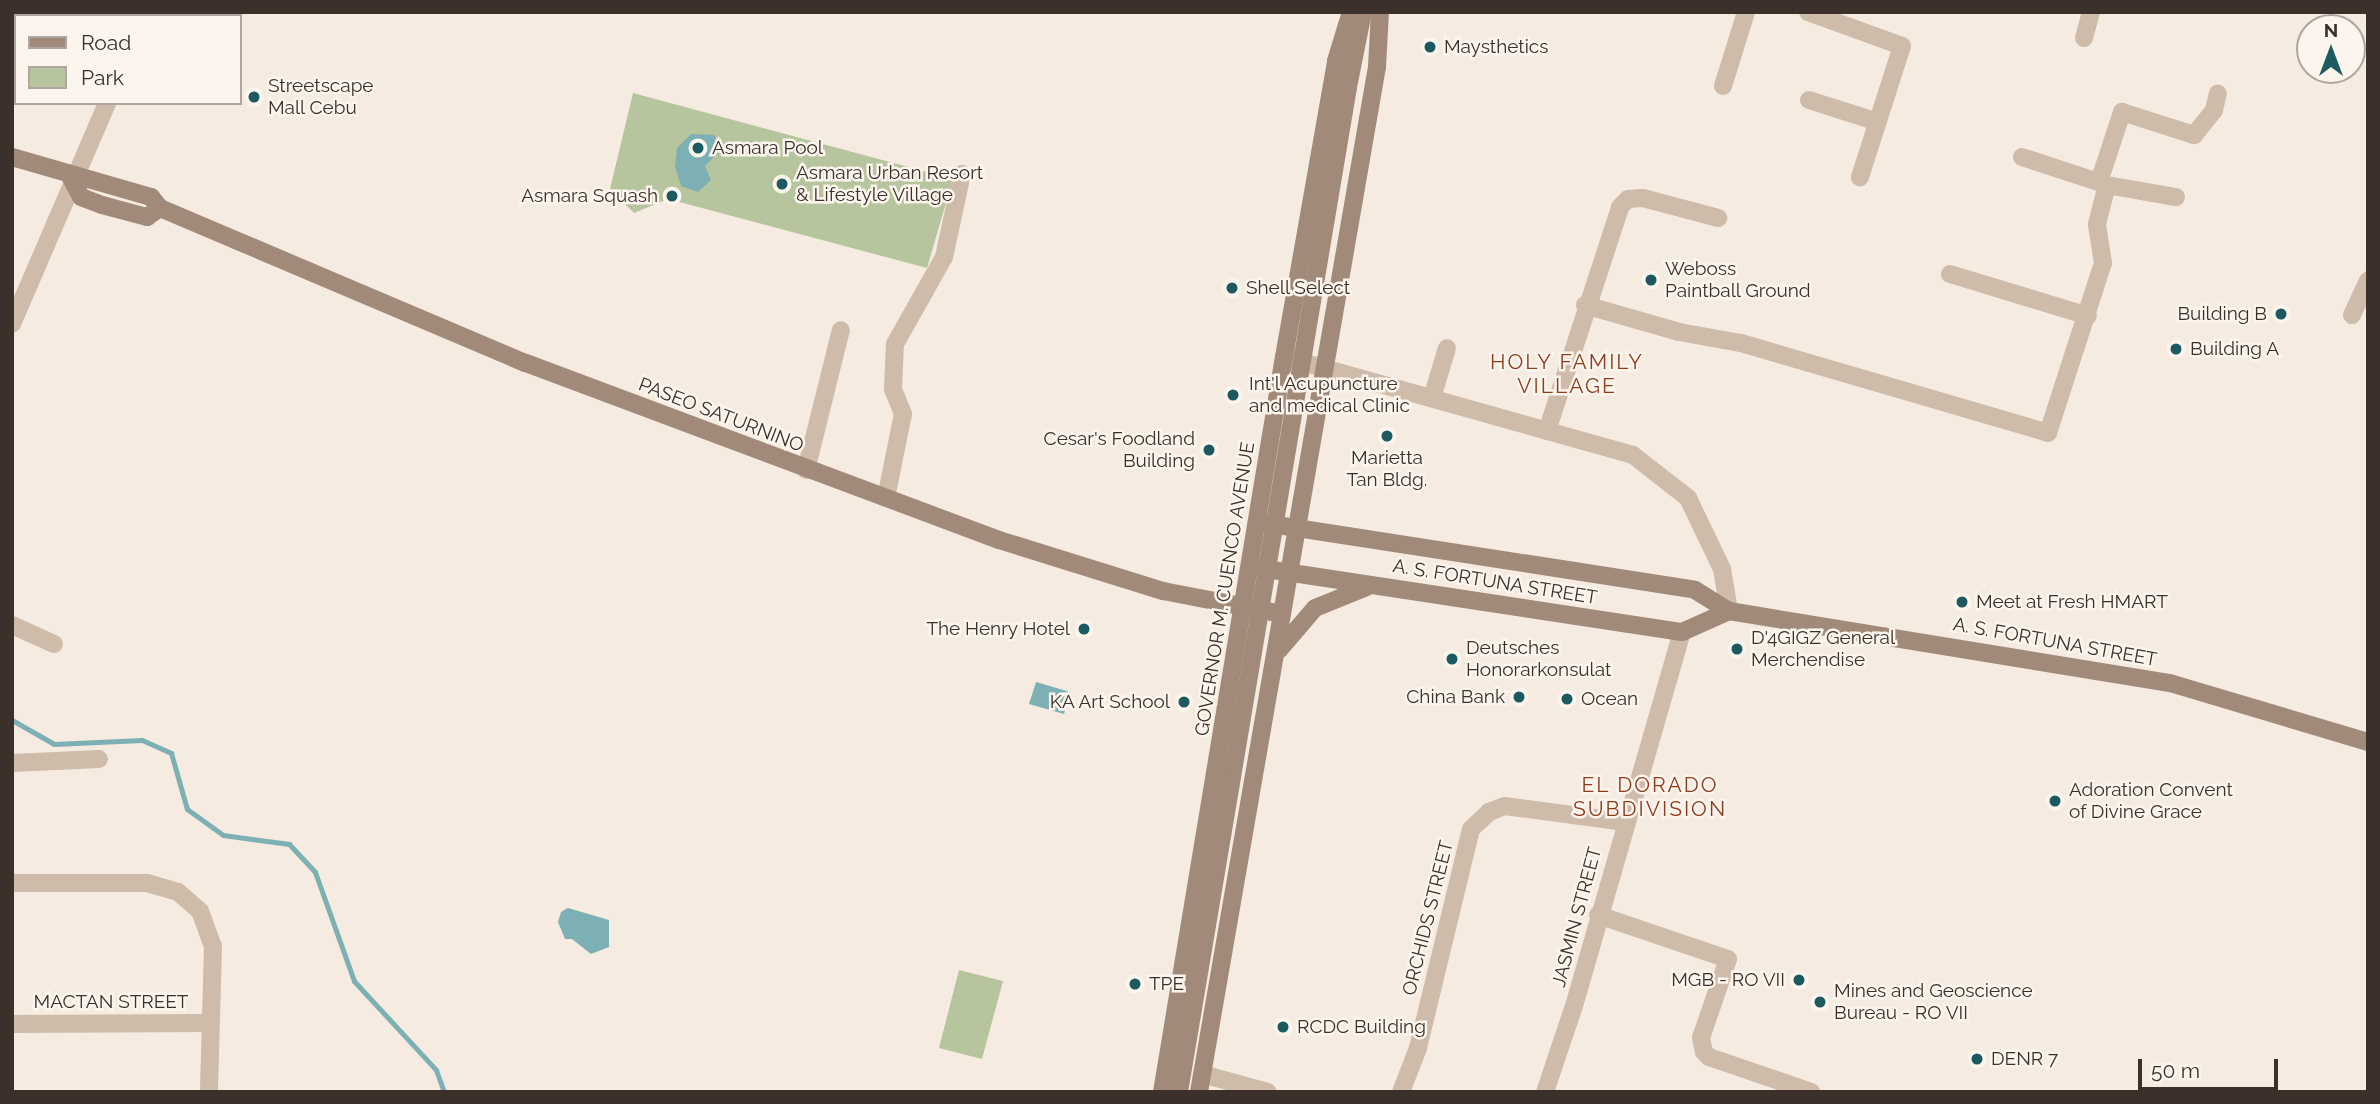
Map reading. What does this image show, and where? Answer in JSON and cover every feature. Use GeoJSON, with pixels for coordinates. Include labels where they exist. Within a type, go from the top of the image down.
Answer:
{"type":"FeatureCollection","features":[{"type":"Feature","properties":{"kind":"main road","name":"GOVERNOR M. CUENCO AVENUE"},"geometry":{"type":"LineString","coordinates":[[1162,1092],[1213,800],[1284,357],[1336,61],[1351,12]]}},
{"type":"Feature","properties":{"kind":"main road","name":"GOVERNOR M. CUENCO AVENUE"},"geometry":{"type":"LineString","coordinates":[[1179,1092],[1348,87],[1363,12]]}},
{"type":"Feature","properties":{"kind":"main road"},"geometry":{"type":"LineString","coordinates":[[1200,1083],[1377,67],[1380,12]]}},
{"type":"Feature","properties":{"kind":"main road","name":"PASEO SATURNINO"},"geometry":{"type":"LineString","coordinates":[[12,157],[71,178],[89,178],[151,197],[160,208],[526,363],[806,470],[1063,561],[1163,591],[1282,614]]}},
{"type":"Feature","properties":{"kind":"main road"},"geometry":{"type":"LineString","coordinates":[[1271,435],[1289,448],[1311,442]]}},
{"type":"Feature","properties":{"kind":"main road","name":"A. S. FORTUNA STREET"},"geometry":{"type":"LineString","coordinates":[[1258,522],[1695,590],[1729,611],[2170,683],[2368,742]]}},
{"type":"Feature","properties":{"kind":"main road","name":"A. S. FORTUNA STREET"},"geometry":{"type":"LineString","coordinates":[[1251,566],[1682,632]]}},
{"type":"Feature","properties":{"kind":"main road"},"geometry":{"type":"LineString","coordinates":[[1273,660],[1292,631],[1315,608],[1338,595],[1377,585]]}},
{"type":"Feature","properties":{"kind":"main road"},"geometry":{"type":"LineString","coordinates":[[1682,632],[1729,611]]}},
{"type":"Feature","properties":{"kind":"main road"},"geometry":{"type":"LineString","coordinates":[[1213,800],[1230,792],[1248,807]]}},
{"type":"Feature","properties":{"kind":"main road"},"geometry":{"type":"LineString","coordinates":[[1202,864],[1237,870]]}},
{"type":"Feature","properties":{"kind":"street"},"geometry":{"type":"LineString","coordinates":[[1723,86],[1746,12]]}},
{"type":"Feature","properties":{"kind":"street"},"geometry":{"type":"LineString","coordinates":[[1808,12],[1902,46],[1860,177]]}},
{"type":"Feature","properties":{"kind":"street"},"geometry":{"type":"LineString","coordinates":[[2084,38],[2091,12]]}},
{"type":"Feature","properties":{"kind":"street"},"geometry":{"type":"LineString","coordinates":[[1585,304],[1679,332],[1741,343],[2048,433],[2104,263],[2097,224],[2104,183],[2122,112],[2194,135],[2214,110],[2218,93]]}},
{"type":"Feature","properties":{"kind":"street"},"geometry":{"type":"LineString","coordinates":[[1809,100],[1878,122]]}},
{"type":"Feature","properties":{"kind":"street"},"geometry":{"type":"LineString","coordinates":[[15,313],[71,178],[106,105]]}},
{"type":"Feature","properties":{"kind":"street"},"geometry":{"type":"LineString","coordinates":[[2022,157],[2104,183],[2176,197]]}},
{"type":"Feature","properties":{"kind":"street"},"geometry":{"type":"LineString","coordinates":[[887,498],[903,414],[893,389],[895,344],[944,257],[962,173]]}},
{"type":"Feature","properties":{"kind":"street"},"geometry":{"type":"LineString","coordinates":[[1547,431],[1585,304],[1620,207],[1628,199],[1643,198],[1718,218]]}},
{"type":"Feature","properties":{"kind":"street"},"geometry":{"type":"LineString","coordinates":[[1950,274],[2088,316]]}},
{"type":"Feature","properties":{"kind":"street"},"geometry":{"type":"LineString","coordinates":[[2352,315],[2368,281]]}},
{"type":"Feature","properties":{"kind":"street"},"geometry":{"type":"LineString","coordinates":[[806,470],[841,330]]}},
{"type":"Feature","properties":{"kind":"street"},"geometry":{"type":"LineString","coordinates":[[1432,398],[1447,348]]}},
{"type":"Feature","properties":{"kind":"street"},"geometry":{"type":"LineString","coordinates":[[1284,357],[1633,455],[1688,498],[1722,569],[1729,611]]}},
{"type":"Feature","properties":{"kind":"street"},"geometry":{"type":"LineString","coordinates":[[12,625],[54,644]]}},
{"type":"Feature","properties":{"kind":"street","name":"JASMIN STREET"},"geometry":{"type":"LineString","coordinates":[[1545,1092],[1574,1006],[1598,915],[1682,632]]}},
{"type":"Feature","properties":{"kind":"street"},"geometry":{"type":"LineString","coordinates":[[12,763],[99,759]]}},
{"type":"Feature","properties":{"kind":"street","name":"ORCHIDS STREET"},"geometry":{"type":"LineString","coordinates":[[1401,1092],[1418,1048],[1471,829],[1489,812],[1505,806],[1625,822]]}},
{"type":"Feature","properties":{"kind":"street"},"geometry":{"type":"LineString","coordinates":[[12,883],[147,883],[178,892],[200,911],[213,946],[209,1092]]}},
{"type":"Feature","properties":{"kind":"street"},"geometry":{"type":"LineString","coordinates":[[1598,915],[1728,959],[1701,1038],[1704,1052],[1709,1057],[1811,1092]]}},
{"type":"Feature","properties":{"kind":"street","name":"MACTAN STREET"},"geometry":{"type":"LineString","coordinates":[[12,1024],[211,1023]]}},
{"type":"Feature","properties":{"kind":"street"},"geometry":{"type":"LineString","coordinates":[[1200,1083],[1227,1088],[1235,1080],[1268,1092]]}},
{"type":"Feature","properties":{"kind":"green space","name":"Asmara Urban Resort & Lifestyle Village"},"geometry":{"type":"Polygon","coordinates":[[[633,93],[953,179],[927,268],[668,199],[634,213],[610,189],[633,93]]]}},
{"type":"Feature","properties":{"kind":"green space"},"geometry":{"type":"Polygon","coordinates":[[[959,970],[1003,981],[982,1059],[939,1048],[959,970]]]}},
{"type":"Feature","properties":{"kind":"water"},"geometry":{"type":"Polygon","coordinates":[[[691,134],[714,135],[721,150],[705,166],[711,180],[698,192],[681,186],[675,167],[677,148],[691,134]]]}},
{"type":"Feature","properties":{"kind":"water"},"geometry":{"type":"Polygon","coordinates":[[[1036,682],[1070,692],[1064,714],[1029,704],[1036,682]]]}},
{"type":"Feature","properties":{"kind":"water"},"geometry":{"type":"Polygon","coordinates":[[[568,908],[609,920],[609,947],[591,954],[572,939],[565,939],[558,922],[561,912],[568,908]]]}},
{"type":"Feature","properties":{"kind":"waterway"},"geometry":{"type":"LineString","coordinates":[[12,720],[54,744],[142,740],[171,753],[187,809],[223,835],[289,844],[315,872],[354,981],[436,1070],[444,1092]]}},
{"type":"Feature","properties":{"kind":"place","name":"Maysthetics"},"geometry":{"type":"Point","coordinates":[1430,47]}},
{"type":"Feature","properties":{"kind":"place","name":"Streetscape Mall Cebu"},"geometry":{"type":"Point","coordinates":[254,97]}},
{"type":"Feature","properties":{"kind":"place","name":"Asmara Pool"},"geometry":{"type":"Point","coordinates":[698,148]}},
{"type":"Feature","properties":{"kind":"place","name":"Asmara Urban Resort & Lifestyle Village"},"geometry":{"type":"Point","coordinates":[782,184]}},
{"type":"Feature","properties":{"kind":"place","name":"Asmara Squash"},"geometry":{"type":"Point","coordinates":[672,196]}},
{"type":"Feature","properties":{"kind":"place","name":"Weboss Paintball Ground"},"geometry":{"type":"Point","coordinates":[1651,280]}},
{"type":"Feature","properties":{"kind":"place","name":"Shell Select"},"geometry":{"type":"Point","coordinates":[1232,288]}},
{"type":"Feature","properties":{"kind":"place","name":"Building B"},"geometry":{"type":"Point","coordinates":[2281,314]}},
{"type":"Feature","properties":{"kind":"place","name":"Building A"},"geometry":{"type":"Point","coordinates":[2176,349]}},
{"type":"Feature","properties":{"kind":"place","name":"Int'l Acupuncture and medical Clinic"},"geometry":{"type":"Point","coordinates":[1233,395]}},
{"type":"Feature","properties":{"kind":"place","name":"Marietta Tan Bldg."},"geometry":{"type":"Point","coordinates":[1387,436]}},
{"type":"Feature","properties":{"kind":"place","name":"Cesar's Foodland Building"},"geometry":{"type":"Point","coordinates":[1209,450]}},
{"type":"Feature","properties":{"kind":"place","name":"Meet at Fresh HMART"},"geometry":{"type":"Point","coordinates":[1962,602]}},
{"type":"Feature","properties":{"kind":"place","name":"The Henry Hotel"},"geometry":{"type":"Point","coordinates":[1084,629]}},
{"type":"Feature","properties":{"kind":"place","name":"D'4GIGZ General Merchendise"},"geometry":{"type":"Point","coordinates":[1737,649]}},
{"type":"Feature","properties":{"kind":"place","name":"Deutsches Honorarkonsulat"},"geometry":{"type":"Point","coordinates":[1452,659]}},
{"type":"Feature","properties":{"kind":"place","name":"China Bank"},"geometry":{"type":"Point","coordinates":[1519,697]}},
{"type":"Feature","properties":{"kind":"place","name":"Ocean"},"geometry":{"type":"Point","coordinates":[1567,699]}},
{"type":"Feature","properties":{"kind":"place","name":"KA Art School"},"geometry":{"type":"Point","coordinates":[1184,702]}},
{"type":"Feature","properties":{"kind":"place","name":"Adoration Convent of Divine Grace"},"geometry":{"type":"Point","coordinates":[2055,801]}},
{"type":"Feature","properties":{"kind":"place","name":"MGB - RO VII"},"geometry":{"type":"Point","coordinates":[1799,980]}},
{"type":"Feature","properties":{"kind":"place","name":"TPE"},"geometry":{"type":"Point","coordinates":[1135,984]}},
{"type":"Feature","properties":{"kind":"place","name":"Mines and Geoscience Bureau - RO VII"},"geometry":{"type":"Point","coordinates":[1820,1002]}},
{"type":"Feature","properties":{"kind":"place","name":"RCDC Building"},"geometry":{"type":"Point","coordinates":[1283,1027]}},
{"type":"Feature","properties":{"kind":"place","name":"DENR 7"},"geometry":{"type":"Point","coordinates":[1977,1059]}},
{"type":"Feature","properties":{"kind":"district","name":"HOLY FAMILY VILLAGE"},"geometry":{"type":"Point","coordinates":[1567,374]}},
{"type":"Feature","properties":{"kind":"district","name":"EL DORADO SUBDIVISION"},"geometry":{"type":"Point","coordinates":[1650,797]}}]}
